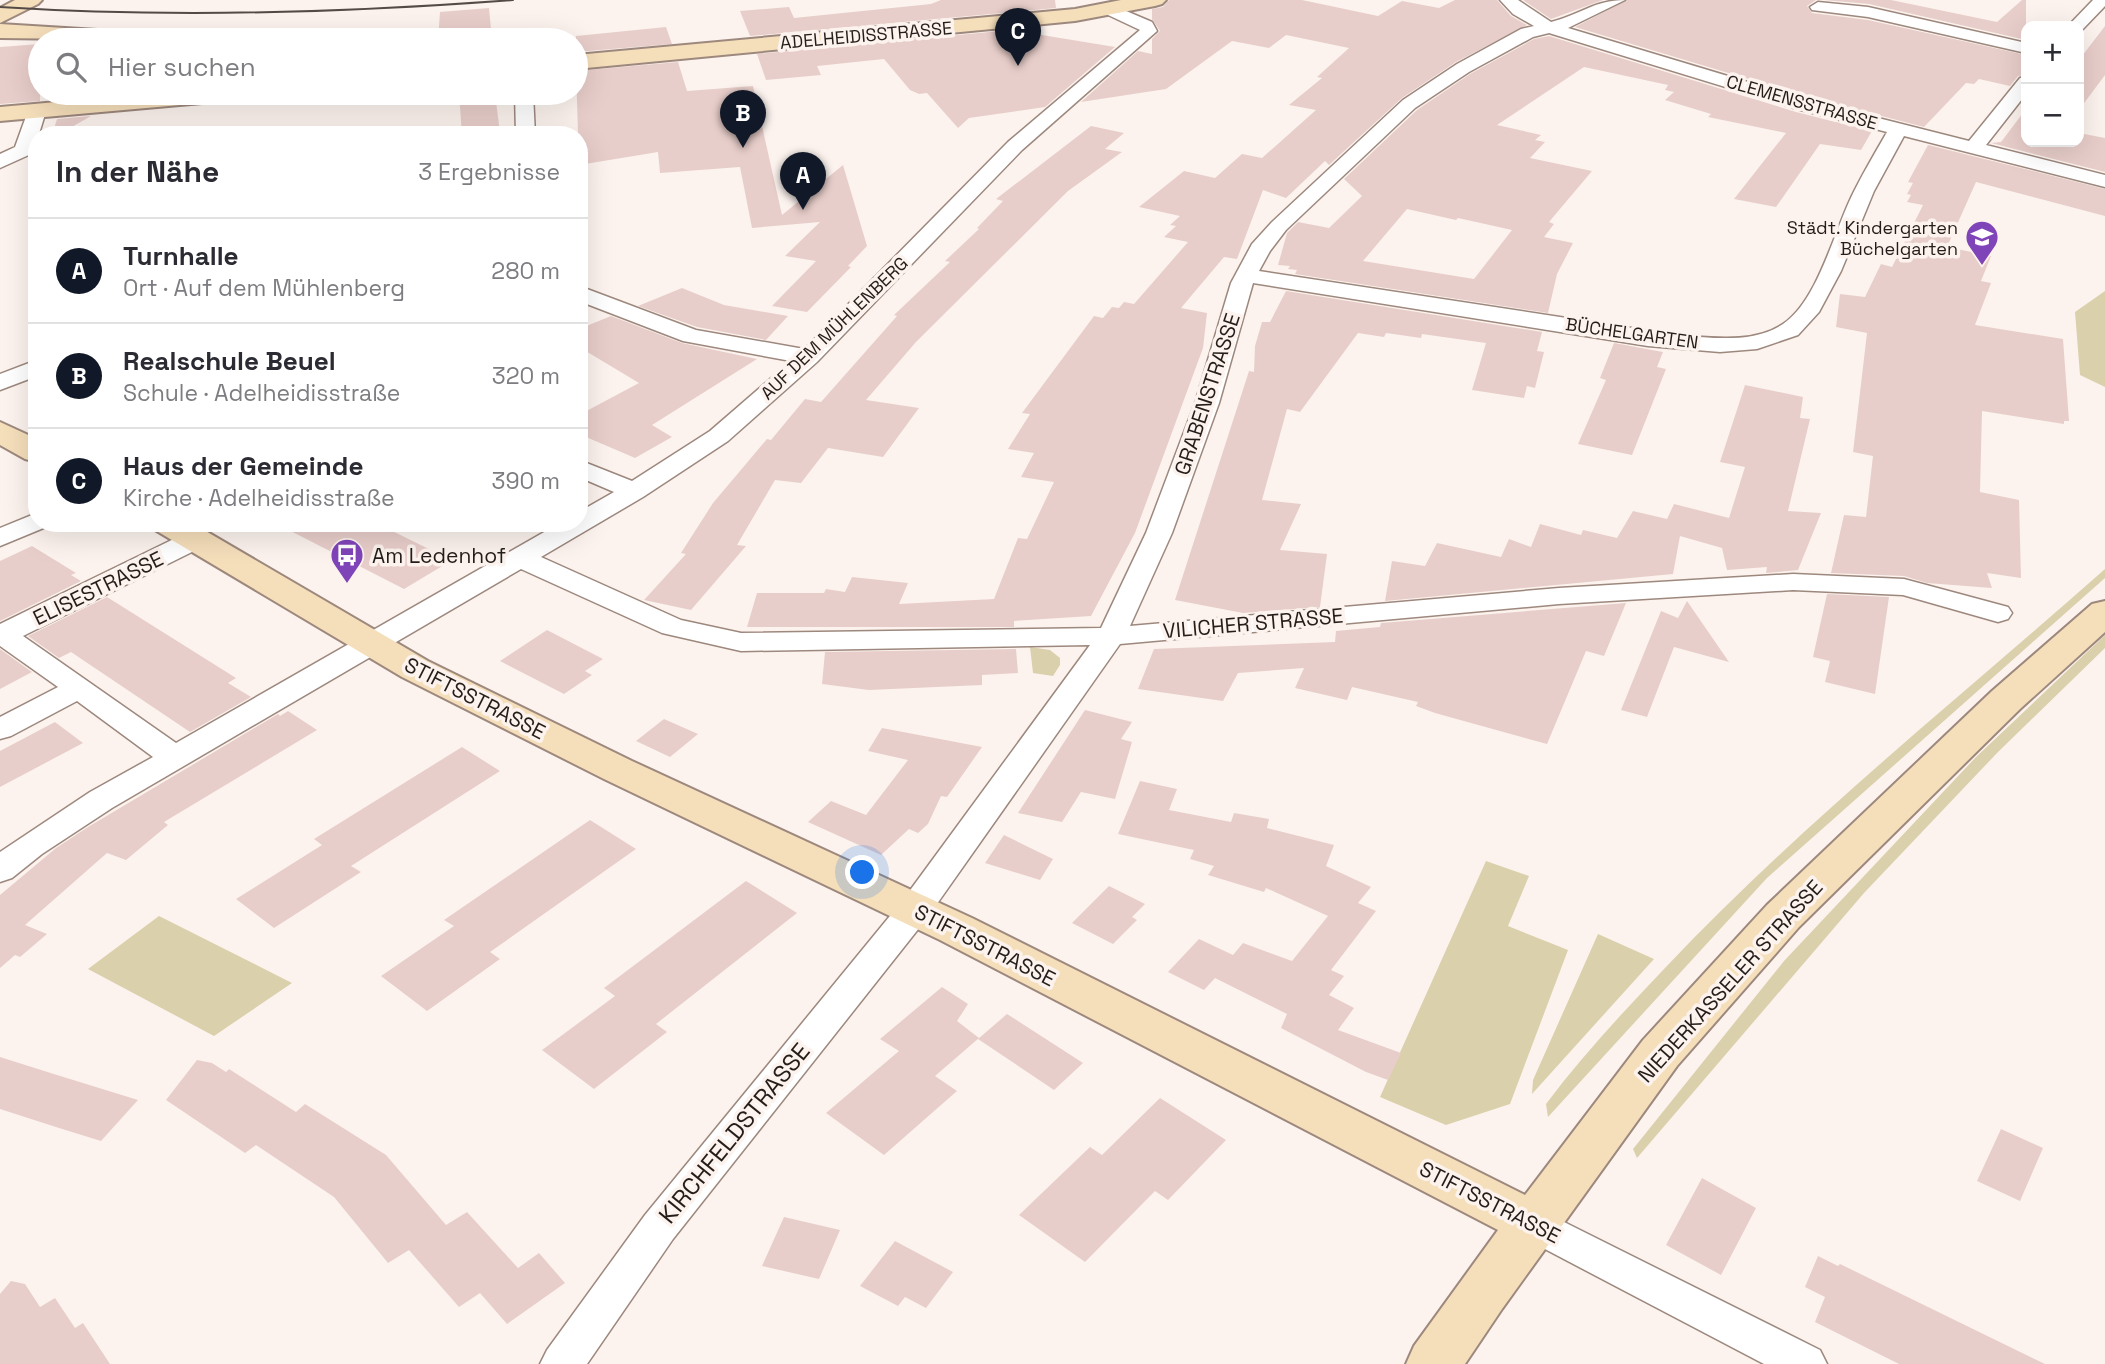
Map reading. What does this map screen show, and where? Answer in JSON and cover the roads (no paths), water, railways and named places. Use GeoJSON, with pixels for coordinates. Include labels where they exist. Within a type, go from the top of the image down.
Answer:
{"type":"FeatureCollection","features":[{"type":"Feature","properties":{"kind":"street"},"geometry":{"type":"LineString","coordinates":[[0,17],[31,0]]}},
{"type":"Feature","properties":{"kind":"street","name":"ADELHEIDISSTRASSE"},"geometry":{"type":"LineString","coordinates":[[588,61],[1117,12],[1155,0]]}},
{"type":"Feature","properties":{"kind":"street","name":"CLEMENSSTRASSE"},"geometry":{"type":"LineString","coordinates":[[1508,0],[1518,10],[1548,27],[1804,105],[2105,181]]}},
{"type":"Feature","properties":{"kind":"street","name":"GRABENSTRASSE"},"geometry":{"type":"LineString","coordinates":[[915,909],[1111,636],[1159,533],[1207,403],[1246,275],[1261,249],[1279,226],[1409,104],[1463,68],[1527,33],[1571,22],[1617,0]]}},
{"type":"Feature","properties":{"kind":"street"},"geometry":{"type":"LineString","coordinates":[[2081,21],[2102,0]]}},
{"type":"Feature","properties":{"kind":"street"},"geometry":{"type":"LineString","coordinates":[[1818,7],[1868,12],[2021,47]]}},
{"type":"Feature","properties":{"kind":"street","name":"AUF DEM MÜHLENBERG"},"geometry":{"type":"LineString","coordinates":[[588,518],[719,436],[809,357],[1015,146],[1149,32],[1146,26],[1117,12]]}},
{"type":"Feature","properties":{"kind":"street"},"geometry":{"type":"LineString","coordinates":[[0,31],[28,33]]}},
{"type":"Feature","properties":{"kind":"street"},"geometry":{"type":"LineString","coordinates":[[1973,149],[2024,84]]}},
{"type":"Feature","properties":{"kind":"street"},"geometry":{"type":"LineString","coordinates":[[0,114],[87,105]]}},
{"type":"Feature","properties":{"kind":"street"},"geometry":{"type":"LineString","coordinates":[[525,105],[526,126]]}},
{"type":"Feature","properties":{"kind":"street"},"geometry":{"type":"LineString","coordinates":[[32,126],[37,111]]}},
{"type":"Feature","properties":{"kind":"street","name":"BÜCHELGARTEN"},"geometry":{"type":"LineString","coordinates":[[1246,275],[1648,339],[1702,344],[1767,339],[1792,329],[1808,312],[1861,197],[1898,130]]}},
{"type":"Feature","properties":{"kind":"street"},"geometry":{"type":"LineString","coordinates":[[0,162],[24,150],[28,138]]}},
{"type":"Feature","properties":{"kind":"street"},"geometry":{"type":"LineString","coordinates":[[588,296],[691,336],[809,357]]}},
{"type":"Feature","properties":{"kind":"street"},"geometry":{"type":"LineString","coordinates":[[0,383],[28,371]]}},
{"type":"Feature","properties":{"kind":"street"},"geometry":{"type":"LineString","coordinates":[[0,432],[28,447]]}},
{"type":"Feature","properties":{"kind":"street"},"geometry":{"type":"LineString","coordinates":[[588,472],[634,491]]}},
{"type":"Feature","properties":{"kind":"street"},"geometry":{"type":"LineString","coordinates":[[0,538],[28,525]]}},
{"type":"Feature","properties":{"kind":"street","name":"ELISESTRASSE"},"geometry":{"type":"LineString","coordinates":[[1,635],[179,532]]}},
{"type":"Feature","properties":{"kind":"street","name":"STIFTSSTRASSE"},"geometry":{"type":"LineString","coordinates":[[183,532],[415,669],[915,909],[1534,1223],[1805,1364]]}},
{"type":"Feature","properties":{"kind":"street","name":"AUF DEM MÜHLENBERG"},"geometry":{"type":"LineString","coordinates":[[374,643],[564,532]]}},
{"type":"Feature","properties":{"kind":"street","name":"VILICHER STRASSE"},"geometry":{"type":"LineString","coordinates":[[520,558],[672,627],[741,642],[1111,636],[1559,596],[1793,582],[1904,587],[1998,613]]}},
{"type":"Feature","properties":{"kind":"street","name":"NIEDERKASSELER STRASSE"},"geometry":{"type":"LineString","coordinates":[[1434,1364],[1660,1053],[1783,916],[2006,700],[2105,612]]}},
{"type":"Feature","properties":{"kind":"street"},"geometry":{"type":"LineString","coordinates":[[1,635],[174,757]]}},
{"type":"Feature","properties":{"kind":"street"},"geometry":{"type":"LineString","coordinates":[[0,870],[30,846],[101,800],[374,643]]}},
{"type":"Feature","properties":{"kind":"street"},"geometry":{"type":"LineString","coordinates":[[0,729],[79,688]]}},
{"type":"Feature","properties":{"kind":"street","name":"KIRCHFELDSTRASSE"},"geometry":{"type":"LineString","coordinates":[[562,1364],[659,1227],[915,909]]}},
{"type":"Feature","properties":{"kind":"tram line"},"geometry":{"type":"LineString","coordinates":[[0,7],[193,13],[385,8],[513,0]]}},
{"type":"Feature","properties":{"kind":"place","name":"Haus der Gemeinde"},"geometry":{"type":"Point","coordinates":[1018,66]}},
{"type":"Feature","properties":{"kind":"place","name":"Realschule Beuel"},"geometry":{"type":"Point","coordinates":[743,148]}},
{"type":"Feature","properties":{"kind":"place","name":"Turnhalle"},"geometry":{"type":"Point","coordinates":[803,210]}},
{"type":"Feature","properties":{"kind":"place","name":"Städt. Kindergarten Büchelgarten"},"geometry":{"type":"Point","coordinates":[1982,267]}},
{"type":"Feature","properties":{"kind":"place","name":"Am Ledenhof"},"geometry":{"type":"Point","coordinates":[347,585]}}]}
